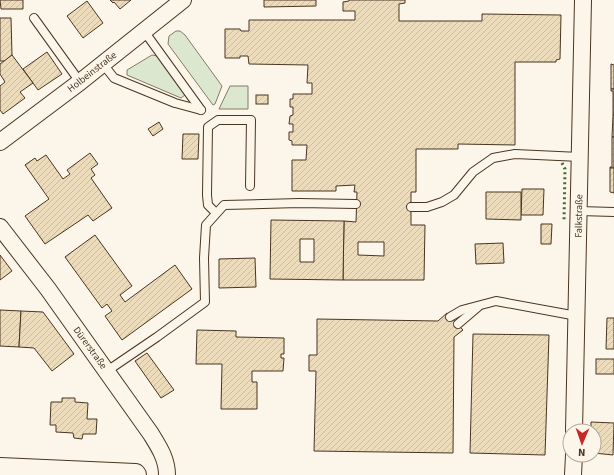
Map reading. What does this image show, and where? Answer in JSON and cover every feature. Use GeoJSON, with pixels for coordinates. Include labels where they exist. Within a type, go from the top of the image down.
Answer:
{"type":"FeatureCollection","features":[{"type":"Feature","properties":{"kind":"main road"},"geometry":{"type":"LineString","coordinates":[[0,469],[135,475]]}},
{"type":"Feature","properties":{"kind":"street","name":"Holbeinstraße"},"geometry":{"type":"LineString","coordinates":[[0,142],[80,82],[183,0]]}},
{"type":"Feature","properties":{"kind":"street","name":"Falkstraße"},"geometry":{"type":"LineString","coordinates":[[574,423],[583,0]]}},
{"type":"Feature","properties":{"kind":"street","name":"Dürerstraße"},"geometry":{"type":"LineString","coordinates":[[0,227],[48,289],[152,434],[163,453],[167,468],[167,475]]}},
{"type":"Feature","properties":{"kind":"street"},"geometry":{"type":"LineString","coordinates":[[573,475],[574,463]]}},
{"type":"Feature","properties":{"kind":"lane"},"geometry":{"type":"LineString","coordinates":[[34,18],[80,82]]}},
{"type":"Feature","properties":{"kind":"lane"},"geometry":{"type":"LineString","coordinates":[[103,64],[114,78],[175,103],[201,110],[144,30]]}},
{"type":"Feature","properties":{"kind":"lane"},"geometry":{"type":"LineString","coordinates":[[216,213],[208,205],[207,195],[208,127],[218,120],[251,120],[250,186]]}},
{"type":"Feature","properties":{"kind":"lane"},"geometry":{"type":"LineString","coordinates":[[411,207],[427,207],[442,202],[454,195],[473,172],[493,158],[515,154],[580,157]]}},
{"type":"Feature","properties":{"kind":"lane"},"geometry":{"type":"LineString","coordinates":[[107,371],[205,302],[204,264],[206,224],[224,205],[299,203],[356,204]]}},
{"type":"Feature","properties":{"kind":"lane"},"geometry":{"type":"LineString","coordinates":[[579,211],[614,212]]}},
{"type":"Feature","properties":{"kind":"lane"},"geometry":{"type":"LineString","coordinates":[[450,317],[462,310],[496,301],[577,316]]}},
{"type":"Feature","properties":{"kind":"lane"},"geometry":{"type":"LineString","coordinates":[[458,324],[479,306]]}},
{"type":"Feature","properties":{"kind":"green space"},"geometry":{"type":"Polygon","coordinates":[[[176,31],[180,31],[185,35],[222,86],[215,104],[213,105],[168,44],[169,36],[176,31]]]}},
{"type":"Feature","properties":{"kind":"green space"},"geometry":{"type":"Polygon","coordinates":[[[152,55],[157,56],[185,95],[181,98],[127,75],[127,70],[152,55]]]}},
{"type":"Feature","properties":{"kind":"green space"},"geometry":{"type":"Polygon","coordinates":[[[230,86],[248,86],[248,109],[219,109],[230,86]]]}},
{"type":"Feature","properties":{"kind":"building"},"geometry":{"type":"Polygon","coordinates":[[[0,0],[23,0],[23,9],[1,9],[0,0]]]}},
{"type":"Feature","properties":{"kind":"building"},"geometry":{"type":"Polygon","coordinates":[[[110,0],[131,0],[120,9],[110,0]]]}},
{"type":"Feature","properties":{"kind":"building"},"geometry":{"type":"Polygon","coordinates":[[[264,0],[316,0],[316,6],[264,7],[264,0]]]}},
{"type":"Feature","properties":{"kind":"building"},"geometry":{"type":"Polygon","coordinates":[[[405,0],[405,3],[399,4],[399,21],[482,21],[482,14],[561,15],[560,59],[556,60],[556,62],[515,62],[515,145],[458,144],[458,149],[416,149],[416,192],[411,192],[411,225],[425,225],[424,280],[343,280],[344,221],[356,222],[357,192],[354,192],[355,185],[336,186],[336,191],[292,191],[292,160],[306,160],[307,145],[292,145],[292,141],[289,140],[289,132],[293,132],[293,124],[289,124],[290,116],[293,115],[293,107],[290,107],[290,99],[293,99],[293,94],[312,94],[312,83],[307,83],[308,65],[249,64],[248,56],[240,56],[240,58],[225,58],[225,29],[240,29],[241,31],[249,31],[249,20],[355,20],[355,11],[343,11],[343,2],[405,0]],[[358,242],[358,255],[384,256],[384,242],[358,242]]]}},
{"type":"Feature","properties":{"kind":"building"},"geometry":{"type":"Polygon","coordinates":[[[87,1],[103,23],[83,38],[67,16],[87,1]]]}},
{"type":"Feature","properties":{"kind":"building"},"geometry":{"type":"Polygon","coordinates":[[[0,18],[11,18],[12,55],[5,61],[0,61],[0,18]]]}},
{"type":"Feature","properties":{"kind":"building"},"geometry":{"type":"Polygon","coordinates":[[[47,52],[62,74],[38,90],[23,69],[47,52]]]}},
{"type":"Feature","properties":{"kind":"building"},"geometry":{"type":"Polygon","coordinates":[[[12,55],[33,83],[20,92],[25,98],[3,114],[0,110],[0,86],[5,82],[0,74],[0,64],[12,55]]]}},
{"type":"Feature","properties":{"kind":"building"},"geometry":{"type":"Polygon","coordinates":[[[611,64],[614,65],[614,89],[611,89],[611,64]]]}},
{"type":"Feature","properties":{"kind":"building"},"geometry":{"type":"Polygon","coordinates":[[[611,89],[614,89],[614,115],[613,91],[611,91],[611,89]]]}},
{"type":"Feature","properties":{"kind":"building"},"geometry":{"type":"Polygon","coordinates":[[[256,95],[268,95],[268,104],[256,104],[256,95]]]}},
{"type":"Feature","properties":{"kind":"building"},"geometry":{"type":"Polygon","coordinates":[[[613,115],[614,137],[612,137],[613,115]]]}},
{"type":"Feature","properties":{"kind":"building"},"geometry":{"type":"Polygon","coordinates":[[[159,122],[163,129],[153,136],[148,129],[159,122]]]}},
{"type":"Feature","properties":{"kind":"building"},"geometry":{"type":"Polygon","coordinates":[[[183,134],[199,134],[198,159],[182,159],[183,134]]]}},
{"type":"Feature","properties":{"kind":"building"},"geometry":{"type":"Polygon","coordinates":[[[612,137],[614,137],[614,168],[610,168],[612,167],[612,137]]]}},
{"type":"Feature","properties":{"kind":"building"},"geometry":{"type":"Polygon","coordinates":[[[90,153],[98,164],[91,169],[95,175],[91,178],[112,208],[93,221],[88,215],[45,244],[25,216],[49,199],[25,165],[35,158],[37,161],[46,155],[63,179],[70,174],[67,170],[90,153]]]}},
{"type":"Feature","properties":{"kind":"building"},"geometry":{"type":"Polygon","coordinates":[[[610,168],[614,168],[614,193],[610,192],[610,168]]]}},
{"type":"Feature","properties":{"kind":"building"},"geometry":{"type":"Polygon","coordinates":[[[522,189],[544,189],[543,215],[521,215],[522,189]]]}},
{"type":"Feature","properties":{"kind":"building"},"geometry":{"type":"Polygon","coordinates":[[[486,192],[521,192],[521,220],[486,219],[486,192]]]}},
{"type":"Feature","properties":{"kind":"building"},"geometry":{"type":"Polygon","coordinates":[[[271,220],[344,221],[343,280],[270,279],[271,220]],[[300,239],[300,262],[314,262],[314,239],[300,239]]]}},
{"type":"Feature","properties":{"kind":"building"},"geometry":{"type":"Polygon","coordinates":[[[541,224],[552,224],[551,244],[541,244],[541,224]]]}},
{"type":"Feature","properties":{"kind":"building"},"geometry":{"type":"Polygon","coordinates":[[[95,235],[132,286],[120,295],[125,302],[175,265],[192,289],[122,340],[105,316],[112,311],[107,304],[102,308],[65,257],[95,235]]]}},
{"type":"Feature","properties":{"kind":"building"},"geometry":{"type":"Polygon","coordinates":[[[503,243],[504,263],[476,264],[475,244],[503,243]]]}},
{"type":"Feature","properties":{"kind":"building"},"geometry":{"type":"Polygon","coordinates":[[[0,255],[12,271],[0,280],[0,255]]]}},
{"type":"Feature","properties":{"kind":"building"},"geometry":{"type":"Polygon","coordinates":[[[255,258],[256,287],[219,288],[219,259],[255,258]]]}},
{"type":"Feature","properties":{"kind":"building"},"geometry":{"type":"Polygon","coordinates":[[[0,310],[21,311],[19,347],[0,346],[0,310]]]}},
{"type":"Feature","properties":{"kind":"building"},"geometry":{"type":"Polygon","coordinates":[[[21,311],[43,312],[74,354],[52,371],[34,348],[19,347],[21,311]]]}},
{"type":"Feature","properties":{"kind":"building"},"geometry":{"type":"Polygon","coordinates":[[[447,313],[463,330],[454,337],[453,453],[314,451],[316,371],[309,371],[309,355],[317,355],[317,319],[438,321],[447,313]]]}},
{"type":"Feature","properties":{"kind":"building"},"geometry":{"type":"Polygon","coordinates":[[[607,318],[614,318],[614,349],[606,349],[607,318]]]}},
{"type":"Feature","properties":{"kind":"building"},"geometry":{"type":"Polygon","coordinates":[[[197,330],[236,331],[236,337],[284,338],[284,354],[281,354],[281,358],[284,358],[283,371],[252,371],[252,382],[257,382],[257,409],[221,409],[222,364],[196,364],[197,330]]]}},
{"type":"Feature","properties":{"kind":"building"},"geometry":{"type":"Polygon","coordinates":[[[473,334],[549,335],[545,455],[470,453],[473,334]]]}},
{"type":"Feature","properties":{"kind":"building"},"geometry":{"type":"Polygon","coordinates":[[[147,353],[174,390],[161,398],[135,361],[147,353]]]}},
{"type":"Feature","properties":{"kind":"building"},"geometry":{"type":"Polygon","coordinates":[[[596,359],[614,359],[614,374],[596,374],[596,359]]]}},
{"type":"Feature","properties":{"kind":"building"},"geometry":{"type":"Polygon","coordinates":[[[62,398],[75,398],[75,402],[88,403],[87,419],[97,419],[96,434],[83,434],[82,439],[74,438],[73,433],[56,432],[56,425],[50,425],[51,402],[62,402],[62,398]]]}},
{"type":"Feature","properties":{"kind":"building"},"geometry":{"type":"Polygon","coordinates":[[[591,422],[614,423],[613,455],[602,454],[602,423],[591,422]]]}},
{"type":"Feature","properties":{"kind":"hedge"},"geometry":{"type":"LineString","coordinates":[[562,163],[565,169],[564,221]]}}]}
